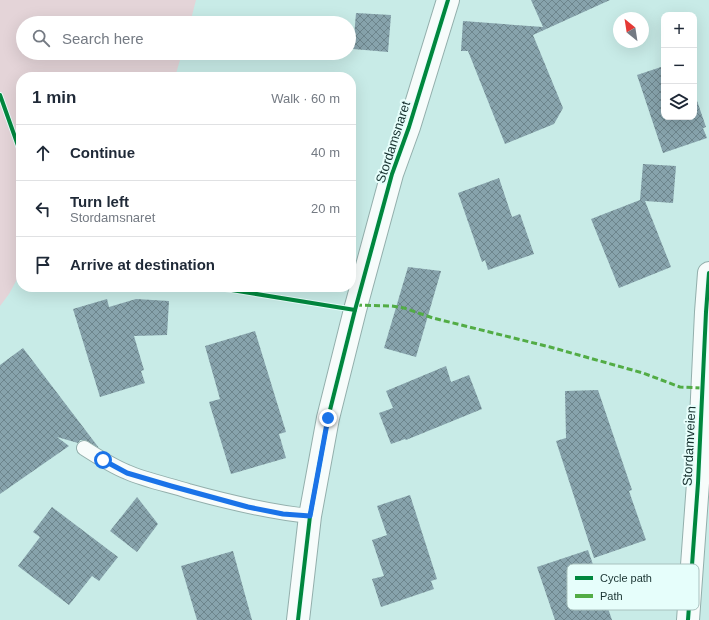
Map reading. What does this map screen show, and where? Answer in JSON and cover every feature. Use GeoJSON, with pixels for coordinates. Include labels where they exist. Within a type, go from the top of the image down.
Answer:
{"type":"FeatureCollection","features":[{"type":"Feature","properties":{"kind":"street","name":"Stordamsnaret"},"geometry":{"type":"LineString","coordinates":[[298,620],[310,516],[328,418],[356,305],[392,174],[409,127],[448,0]]}},
{"type":"Feature","properties":{"kind":"street","name":"Stordamveien"},"geometry":{"type":"LineString","coordinates":[[694,564],[703,484],[706,312],[709,273]]}},
{"type":"Feature","properties":{"kind":"street","name":"Stordamveien"},"geometry":{"type":"LineString","coordinates":[[688,620],[689,610]]}},
{"type":"Feature","properties":{"kind":"lane"},"geometry":{"type":"LineString","coordinates":[[84,448],[127,473],[248,507],[283,514],[310,516]]}},
{"type":"Feature","properties":{"kind":"shaded area"},"geometry":{"type":"Polygon","coordinates":[[[0,0],[196,0],[192,16],[16,16],[16,60],[180,60],[176,72],[16,72],[16,281],[0,306],[0,0]]]}},
{"type":"Feature","properties":{"kind":"building"},"geometry":{"type":"Polygon","coordinates":[[[531,0],[610,0],[533,35],[563,108],[554,124],[505,144],[468,51],[461,51],[463,21],[543,27],[531,0]]]}},
{"type":"Feature","properties":{"kind":"building"},"geometry":{"type":"Polygon","coordinates":[[[356,13],[391,15],[388,52],[356,49],[356,13]]]}},
{"type":"Feature","properties":{"kind":"building"},"geometry":{"type":"Polygon","coordinates":[[[661,67],[661,120],[697,120],[697,101],[706,127],[703,128],[707,138],[663,153],[637,75],[661,67]]]}},
{"type":"Feature","properties":{"kind":"building"},"geometry":{"type":"Polygon","coordinates":[[[643,164],[676,166],[673,203],[645,201],[671,267],[619,288],[591,219],[640,200],[643,164]]]}},
{"type":"Feature","properties":{"kind":"building"},"geometry":{"type":"Polygon","coordinates":[[[499,178],[512,217],[520,214],[534,254],[488,270],[485,260],[482,262],[458,193],[499,178]]]}},
{"type":"Feature","properties":{"kind":"building"},"geometry":{"type":"Polygon","coordinates":[[[408,267],[441,271],[416,357],[384,348],[408,267]]]}},
{"type":"Feature","properties":{"kind":"building"},"geometry":{"type":"Polygon","coordinates":[[[107,299],[109,307],[136,299],[169,301],[167,335],[134,336],[144,370],[141,371],[145,383],[100,397],[73,309],[107,299]]]}},
{"type":"Feature","properties":{"kind":"building"},"geometry":{"type":"Polygon","coordinates":[[[255,331],[286,432],[279,434],[286,458],[231,474],[209,402],[220,399],[205,346],[255,331]]]}},
{"type":"Feature","properties":{"kind":"building"},"geometry":{"type":"Polygon","coordinates":[[[23,348],[99,448],[85,440],[80,440],[78,443],[57,437],[69,446],[0,494],[0,365],[23,348]]]}},
{"type":"Feature","properties":{"kind":"building"},"geometry":{"type":"Polygon","coordinates":[[[446,366],[451,382],[469,375],[482,409],[406,440],[405,439],[391,444],[379,413],[393,408],[386,391],[446,366]]]}},
{"type":"Feature","properties":{"kind":"building"},"geometry":{"type":"Polygon","coordinates":[[[598,390],[632,490],[629,491],[646,540],[594,558],[556,441],[566,438],[565,391],[598,390]]]}},
{"type":"Feature","properties":{"kind":"building"},"geometry":{"type":"Polygon","coordinates":[[[410,495],[437,579],[431,581],[434,589],[381,607],[372,579],[384,576],[372,540],[387,535],[377,506],[410,495]]]}},
{"type":"Feature","properties":{"kind":"building"},"geometry":{"type":"Polygon","coordinates":[[[137,497],[158,524],[137,552],[110,531],[137,497]]]}},
{"type":"Feature","properties":{"kind":"building"},"geometry":{"type":"Polygon","coordinates":[[[52,507],[118,557],[99,581],[92,576],[69,605],[18,566],[40,537],[33,532],[52,507]]]}},
{"type":"Feature","properties":{"kind":"building"},"geometry":{"type":"Polygon","coordinates":[[[588,550],[593,564],[567,564],[567,610],[609,610],[612,620],[555,620],[537,567],[588,550]]]}},
{"type":"Feature","properties":{"kind":"building"},"geometry":{"type":"Polygon","coordinates":[[[233,551],[252,620],[197,620],[181,566],[233,551]]]}},
{"type":"Feature","properties":{"kind":"marked path"},"geometry":{"type":"LineString","coordinates":[[356,305],[392,306],[404,308],[433,318],[550,347],[643,373],[680,387],[702,388]]}},
{"type":"Feature","properties":{"kind":"cycle path"},"geometry":{"type":"LineString","coordinates":[[298,620],[310,516],[328,418],[355,310],[392,174],[409,127],[448,0]]}},
{"type":"Feature","properties":{"kind":"cycle path"},"geometry":{"type":"LineString","coordinates":[[0,95],[16,140]]}},
{"type":"Feature","properties":{"kind":"cycle path"},"geometry":{"type":"LineString","coordinates":[[692,564],[698,483],[709,273]]}},
{"type":"Feature","properties":{"kind":"cycle path"},"geometry":{"type":"LineString","coordinates":[[244,292],[355,310]]}},
{"type":"Feature","properties":{"kind":"cycle path"},"geometry":{"type":"LineString","coordinates":[[688,620],[689,610]]}},
{"type":"Feature","properties":{"kind":"route"},"geometry":{"type":"LineString","coordinates":[[103,460],[127,473],[248,507],[283,514],[310,516],[328,418]]}}]}
